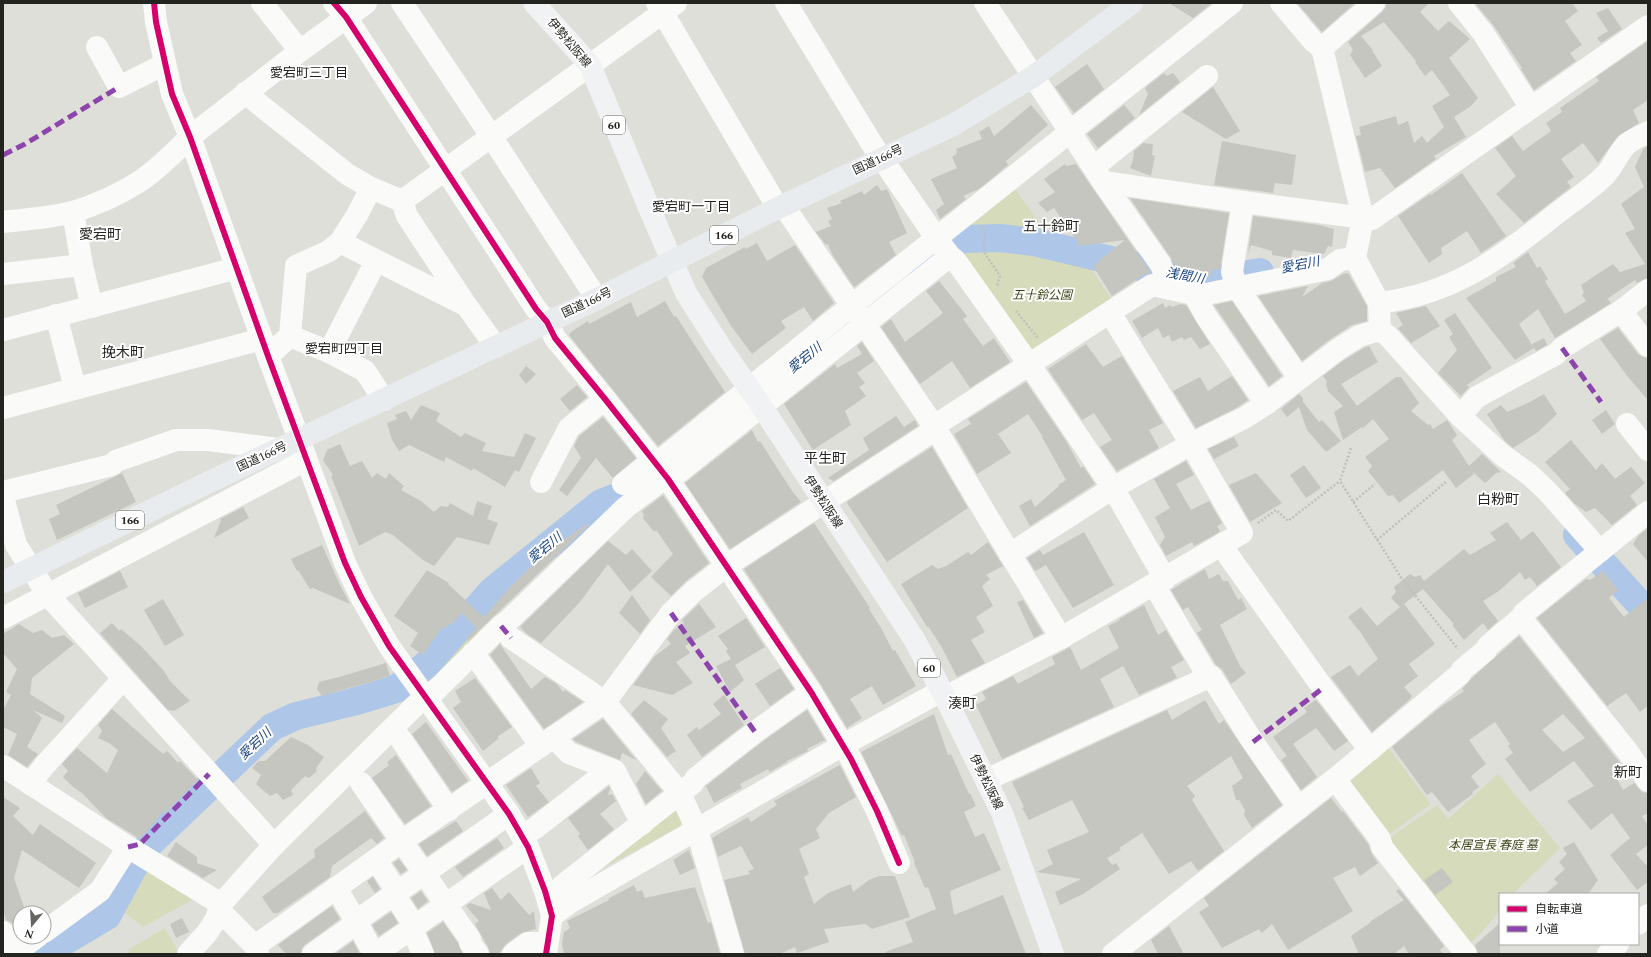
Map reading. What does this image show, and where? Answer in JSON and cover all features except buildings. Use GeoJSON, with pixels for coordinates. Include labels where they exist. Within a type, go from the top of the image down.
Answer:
{"type":"FeatureCollection","features":[{"type":"Feature","properties":{"kind":"highway","name":"国道166号"},"geometry":{"type":"LineString","coordinates":[[3,582],[258,458],[597,299],[780,207],[953,125],[1034,76],[1132,3]]}},
{"type":"Feature","properties":{"kind":"main road","name":"伊勢松阪線"},"geometry":{"type":"LineString","coordinates":[[534,3],[590,65],[686,293],[914,639],[1002,813],[1053,954]]}},
{"type":"Feature","properties":{"kind":"street"},"geometry":{"type":"LineString","coordinates":[[154,3],[172,94],[190,136],[265,348],[345,563],[361,597],[389,646],[486,784],[509,814],[525,841],[545,891],[552,916]]}},
{"type":"Feature","properties":{"kind":"street"},"geometry":{"type":"LineString","coordinates":[[262,3],[300,51]]}},
{"type":"Feature","properties":{"kind":"street"},"geometry":{"type":"LineString","coordinates":[[3,222],[72,212],[105,200],[138,183],[177,150],[190,136],[300,51],[340,10],[366,3]]}},
{"type":"Feature","properties":{"kind":"street"},"geometry":{"type":"LineString","coordinates":[[402,3],[597,299]]}},
{"type":"Feature","properties":{"kind":"street"},"geometry":{"type":"LineString","coordinates":[[786,3],[882,158],[942,246],[956,261],[1029,364],[1113,488],[1159,582],[1209,678]]}},
{"type":"Feature","properties":{"kind":"street"},"geometry":{"type":"LineString","coordinates":[[985,3],[1161,265],[1169,288]]}},
{"type":"Feature","properties":{"kind":"street"},"geometry":{"type":"LineString","coordinates":[[623,484],[660,468],[679,472],[755,398],[942,246],[1070,131],[1232,3]]}},
{"type":"Feature","properties":{"kind":"street"},"geometry":{"type":"LineString","coordinates":[[1281,3],[1313,41],[1322,48],[1363,218],[1355,258],[1379,303],[1380,330]]}},
{"type":"Feature","properties":{"kind":"street"},"geometry":{"type":"LineString","coordinates":[[1322,48],[1374,3]]}},
{"type":"Feature","properties":{"kind":"street"},"geometry":{"type":"LineString","coordinates":[[1462,4],[1483,33],[1531,108]]}},
{"type":"Feature","properties":{"kind":"street"},"geometry":{"type":"LineString","coordinates":[[402,201],[590,65],[666,6],[780,207],[935,427],[1061,638]]}},
{"type":"Feature","properties":{"kind":"street"},"geometry":{"type":"LineString","coordinates":[[340,10],[446,169],[536,310],[547,322],[555,338],[606,398],[660,468],[811,692],[843,745],[876,811],[899,863]]}},
{"type":"Feature","properties":{"kind":"street"},"geometry":{"type":"LineString","coordinates":[[1099,174],[1243,202],[1372,219],[1648,26]]}},
{"type":"Feature","properties":{"kind":"street"},"geometry":{"type":"LineString","coordinates":[[97,47],[119,87],[165,64]]}},
{"type":"Feature","properties":{"kind":"street"},"geometry":{"type":"LineString","coordinates":[[1099,174],[1207,76]]}},
{"type":"Feature","properties":{"kind":"street"},"geometry":{"type":"LineString","coordinates":[[246,93],[347,174],[371,188],[402,201],[407,216],[466,306],[496,347]]}},
{"type":"Feature","properties":{"kind":"street"},"geometry":{"type":"LineString","coordinates":[[1379,303],[1397,301],[1417,296],[1443,287],[1468,276],[1493,262],[1530,235],[1606,174],[1627,144],[1648,132]]}},
{"type":"Feature","properties":{"kind":"street"},"geometry":{"type":"LineString","coordinates":[[290,336],[296,266],[329,251],[340,242],[357,215],[371,188]]}},
{"type":"Feature","properties":{"kind":"street"},"geometry":{"type":"LineString","coordinates":[[1243,202],[1235,281],[1299,378]]}},
{"type":"Feature","properties":{"kind":"street"},"geometry":{"type":"LineString","coordinates":[[72,212],[82,265],[92,306]]}},
{"type":"Feature","properties":{"kind":"street"},"geometry":{"type":"LineString","coordinates":[[340,242],[466,306]]}},
{"type":"Feature","properties":{"kind":"street"},"geometry":{"type":"LineString","coordinates":[[3,766],[220,907],[256,950],[336,888],[605,702],[671,612],[694,591],[726,566],[824,503],[1029,364],[1152,285],[1194,294],[1206,294],[1235,281],[1328,269],[1340,260],[1355,258]]}},
{"type":"Feature","properties":{"kind":"street"},"geometry":{"type":"LineString","coordinates":[[329,352],[376,261]]}},
{"type":"Feature","properties":{"kind":"street"},"geometry":{"type":"LineString","coordinates":[[3,274],[82,265]]}},
{"type":"Feature","properties":{"kind":"street"},"geometry":{"type":"LineString","coordinates":[[3,330],[237,268]]}},
{"type":"Feature","properties":{"kind":"street"},"geometry":{"type":"LineString","coordinates":[[1460,416],[1477,397],[1556,354],[1562,348],[1621,311],[1648,290]]}},
{"type":"Feature","properties":{"kind":"street"},"geometry":{"type":"LineString","coordinates":[[1194,294],[1206,316],[1266,404]]}},
{"type":"Feature","properties":{"kind":"street"},"geometry":{"type":"LineString","coordinates":[[1621,311],[1648,346]]}},
{"type":"Feature","properties":{"kind":"street"},"geometry":{"type":"LineString","coordinates":[[1110,313],[1191,444],[1233,538],[1228,555],[1323,688],[1370,750]]}},
{"type":"Feature","properties":{"kind":"street"},"geometry":{"type":"LineString","coordinates":[[56,315],[75,388]]}},
{"type":"Feature","properties":{"kind":"street"},"geometry":{"type":"LineString","coordinates":[[1010,554],[1113,488],[1191,444],[1244,418],[1266,404],[1299,378],[1359,336],[1380,330]]}},
{"type":"Feature","properties":{"kind":"street"},"geometry":{"type":"LineString","coordinates":[[1380,330],[1388,336],[1460,416],[1500,454],[1530,475],[1548,492],[1596,554]]}},
{"type":"Feature","properties":{"kind":"street"},"geometry":{"type":"LineString","coordinates":[[3,408],[75,388],[265,348],[290,336],[329,352],[365,371],[384,400]]}},
{"type":"Feature","properties":{"kind":"street"},"geometry":{"type":"LineString","coordinates":[[541,482],[569,428],[606,398]]}},
{"type":"Feature","properties":{"kind":"street"},"geometry":{"type":"LineString","coordinates":[[1627,424],[1648,450]]}},
{"type":"Feature","properties":{"kind":"street"},"geometry":{"type":"LineString","coordinates":[[3,492],[112,465],[116,461],[176,440],[208,440],[279,448]]}},
{"type":"Feature","properties":{"kind":"street"},"geometry":{"type":"LineString","coordinates":[[3,618],[306,460]]}},
{"type":"Feature","properties":{"kind":"street"},"geometry":{"type":"LineString","coordinates":[[188,954],[207,933],[216,919],[220,907],[274,845],[424,694],[473,653],[626,507],[658,483],[660,468]]}},
{"type":"Feature","properties":{"kind":"street"},"geometry":{"type":"LineString","coordinates":[[3,498],[16,545],[48,595],[274,845]]}},
{"type":"Feature","properties":{"kind":"street"},"geometry":{"type":"LineString","coordinates":[[1113,954],[1300,808],[1460,674],[1462,670],[1521,618],[1524,613],[1648,512]]}},
{"type":"Feature","properties":{"kind":"street"},"geometry":{"type":"LineString","coordinates":[[552,916],[571,902],[843,745],[943,694],[1061,638],[1233,538]]}},
{"type":"Feature","properties":{"kind":"street"},"geometry":{"type":"LineString","coordinates":[[1521,618],[1628,752],[1648,781]]}},
{"type":"Feature","properties":{"kind":"street"},"geometry":{"type":"LineString","coordinates":[[511,638],[605,702],[680,793],[697,830],[733,954]]}},
{"type":"Feature","properties":{"kind":"street"},"geometry":{"type":"LineString","coordinates":[[473,653],[547,741],[569,753],[615,771],[642,824]]}},
{"type":"Feature","properties":{"kind":"street"},"geometry":{"type":"LineString","coordinates":[[986,780],[1211,676],[1253,742],[1300,808]]}},
{"type":"Feature","properties":{"kind":"street"},"geometry":{"type":"LineString","coordinates":[[30,784],[44,766],[123,679]]}},
{"type":"Feature","properties":{"kind":"street"},"geometry":{"type":"LineString","coordinates":[[513,954],[528,943],[547,948],[552,916],[562,886],[642,824],[693,783],[696,778],[755,732],[811,692]]}},
{"type":"Feature","properties":{"kind":"street"},"geometry":{"type":"LineString","coordinates":[[400,738],[449,810]]}},
{"type":"Feature","properties":{"kind":"street"},"geometry":{"type":"LineString","coordinates":[[336,888],[354,924],[374,954],[446,903],[525,841],[534,829],[610,769]]}},
{"type":"Feature","properties":{"kind":"street"},"geometry":{"type":"LineString","coordinates":[[1335,779],[1380,839],[1382,847],[1466,954]]}},
{"type":"Feature","properties":{"kind":"street"},"geometry":{"type":"LineString","coordinates":[[361,783],[446,903],[478,954]]}},
{"type":"Feature","properties":{"kind":"street"},"geometry":{"type":"LineString","coordinates":[[312,954],[509,814]]}},
{"type":"Feature","properties":{"kind":"street"},"geometry":{"type":"LineString","coordinates":[[52,926],[100,891],[137,852]]}},
{"type":"Feature","properties":{"kind":"street"},"geometry":{"type":"LineString","coordinates":[[376,860],[397,894],[413,926],[424,954]]}},
{"type":"Feature","properties":{"kind":"street"},"geometry":{"type":"LineString","coordinates":[[1639,923],[1648,915]]}},
{"type":"Feature","properties":{"kind":"street"},"geometry":{"type":"LineString","coordinates":[[3,932],[10,954]]}},
{"type":"Feature","properties":{"kind":"street"},"geometry":{"type":"LineString","coordinates":[[14,954],[26,945]]}},
{"type":"Feature","properties":{"kind":"street"},"geometry":{"type":"LineString","coordinates":[[1608,954],[1617,945]]}},
{"type":"Feature","properties":{"kind":"path"},"geometry":{"type":"LineString","coordinates":[[985,231],[984,252],[1000,276],[996,286],[991,290]]}},
{"type":"Feature","properties":{"kind":"path"},"geometry":{"type":"LineString","coordinates":[[996,286],[1001,292]]}},
{"type":"Feature","properties":{"kind":"path"},"geometry":{"type":"LineString","coordinates":[[1015,309],[1038,338],[1044,335]]}},
{"type":"Feature","properties":{"kind":"path"},"geometry":{"type":"LineString","coordinates":[[1233,538],[1276,510],[1288,521],[1340,481],[1351,448]]}},
{"type":"Feature","properties":{"kind":"path"},"geometry":{"type":"LineString","coordinates":[[1340,481],[1402,579],[1470,664]]}},
{"type":"Feature","properties":{"kind":"path"},"geometry":{"type":"LineString","coordinates":[[1377,540],[1447,481]]}},
{"type":"Feature","properties":{"kind":"path"},"geometry":{"type":"LineString","coordinates":[[1353,502],[1375,484]]}},
{"type":"Feature","properties":{"kind":"green space","name":"五十鈴公園"},"geometry":{"type":"Polygon","coordinates":[[[1013,187],[1065,257],[1089,266],[1113,301],[1031,353],[948,239],[1013,187]]]}},
{"type":"Feature","properties":{"kind":"green space"},"geometry":{"type":"Polygon","coordinates":[[[468,624],[482,638],[435,684],[426,670],[468,624]]]}},
{"type":"Feature","properties":{"kind":"green space"},"geometry":{"type":"Polygon","coordinates":[[[1386,745],[1431,804],[1387,836],[1347,776],[1386,745]]]}},
{"type":"Feature","properties":{"kind":"green space","name":"本居宣長 春庭 墓"},"geometry":{"type":"Polygon","coordinates":[[[1498,774],[1560,848],[1514,893],[1499,893],[1499,911],[1482,932],[1467,946],[1385,841],[1437,805],[1448,819],[1498,774]]]}},
{"type":"Feature","properties":{"kind":"green space"},"geometry":{"type":"Polygon","coordinates":[[[678,802],[682,819],[680,827],[580,880],[678,802]]]}},
{"type":"Feature","properties":{"kind":"green space"},"geometry":{"type":"Polygon","coordinates":[[[146,870],[195,898],[143,927],[120,909],[146,870]]]}},
{"type":"Feature","properties":{"kind":"green space"},"geometry":{"type":"Polygon","coordinates":[[[165,928],[179,954],[128,954],[129,949],[165,928]]]}},
{"type":"Feature","properties":{"kind":"waterway","name":"愛宕川"},"geometry":{"type":"LineString","coordinates":[[922,264],[945,246],[964,239],[1000,238],[1034,242],[1204,282],[1260,272]]}},
{"type":"Feature","properties":{"kind":"waterway","name":"愛宕川"},"geometry":{"type":"LineString","coordinates":[[43,954],[107,916],[134,866],[151,842],[272,727],[296,716],[353,702],[396,689],[426,665],[492,591],[601,503],[627,493],[654,473]]}},
{"type":"Feature","properties":{"kind":"waterway"},"geometry":{"type":"LineString","coordinates":[[1577,535],[1648,613]]}},
{"type":"Feature","properties":{"kind":"marked path"},"geometry":{"type":"LineString","coordinates":[[3,155],[25,144],[119,87]]}},
{"type":"Feature","properties":{"kind":"marked path"},"geometry":{"type":"LineString","coordinates":[[1562,348],[1601,402]]}},
{"type":"Feature","properties":{"kind":"marked path"},"geometry":{"type":"LineString","coordinates":[[671,613],[755,732]]}},
{"type":"Feature","properties":{"kind":"marked path"},"geometry":{"type":"LineString","coordinates":[[501,626],[511,638]]}},
{"type":"Feature","properties":{"kind":"marked path"},"geometry":{"type":"LineString","coordinates":[[1253,742],[1323,688]]}},
{"type":"Feature","properties":{"kind":"marked path"},"geometry":{"type":"LineString","coordinates":[[128,847],[140,844],[209,774]]}},
{"type":"Feature","properties":{"kind":"cycle path"},"geometry":{"type":"LineString","coordinates":[[154,3],[156,22],[172,94],[190,137],[268,356],[345,563],[361,597],[389,646],[509,814],[528,847],[545,891],[552,916],[546,954]]}},
{"type":"Feature","properties":{"kind":"cycle path"},"geometry":{"type":"LineString","coordinates":[[334,3],[346,17],[536,309],[547,322],[555,338],[668,479],[811,692],[851,759],[877,811],[899,863]]}},
{"type":"Feature","properties":{"kind":"district","name":"愛宕町三丁目"},"geometry":{"type":"Point","coordinates":[309,73]}},
{"type":"Feature","properties":{"kind":"district","name":"愛宕町一丁目"},"geometry":{"type":"Point","coordinates":[691,207]}},
{"type":"Feature","properties":{"kind":"district","name":"五十鈴町"},"geometry":{"type":"Point","coordinates":[1051,226]}},
{"type":"Feature","properties":{"kind":"district","name":"愛宕町"},"geometry":{"type":"Point","coordinates":[100,234]}},
{"type":"Feature","properties":{"kind":"district","name":"愛宕町四丁目"},"geometry":{"type":"Point","coordinates":[344,349]}},
{"type":"Feature","properties":{"kind":"district","name":"挽木町"},"geometry":{"type":"Point","coordinates":[123,352]}},
{"type":"Feature","properties":{"kind":"district","name":"平生町"},"geometry":{"type":"Point","coordinates":[825,458]}},
{"type":"Feature","properties":{"kind":"district","name":"白粉町"},"geometry":{"type":"Point","coordinates":[1498,499]}},
{"type":"Feature","properties":{"kind":"district","name":"湊町"},"geometry":{"type":"Point","coordinates":[962,703]}},
{"type":"Feature","properties":{"kind":"district","name":"新町"},"geometry":{"type":"Point","coordinates":[1628,772]}},
{"type":"Feature","properties":{"kind":"water label","name":"浅間川"},"geometry":{"type":"Point","coordinates":[1185,276]}}]}
